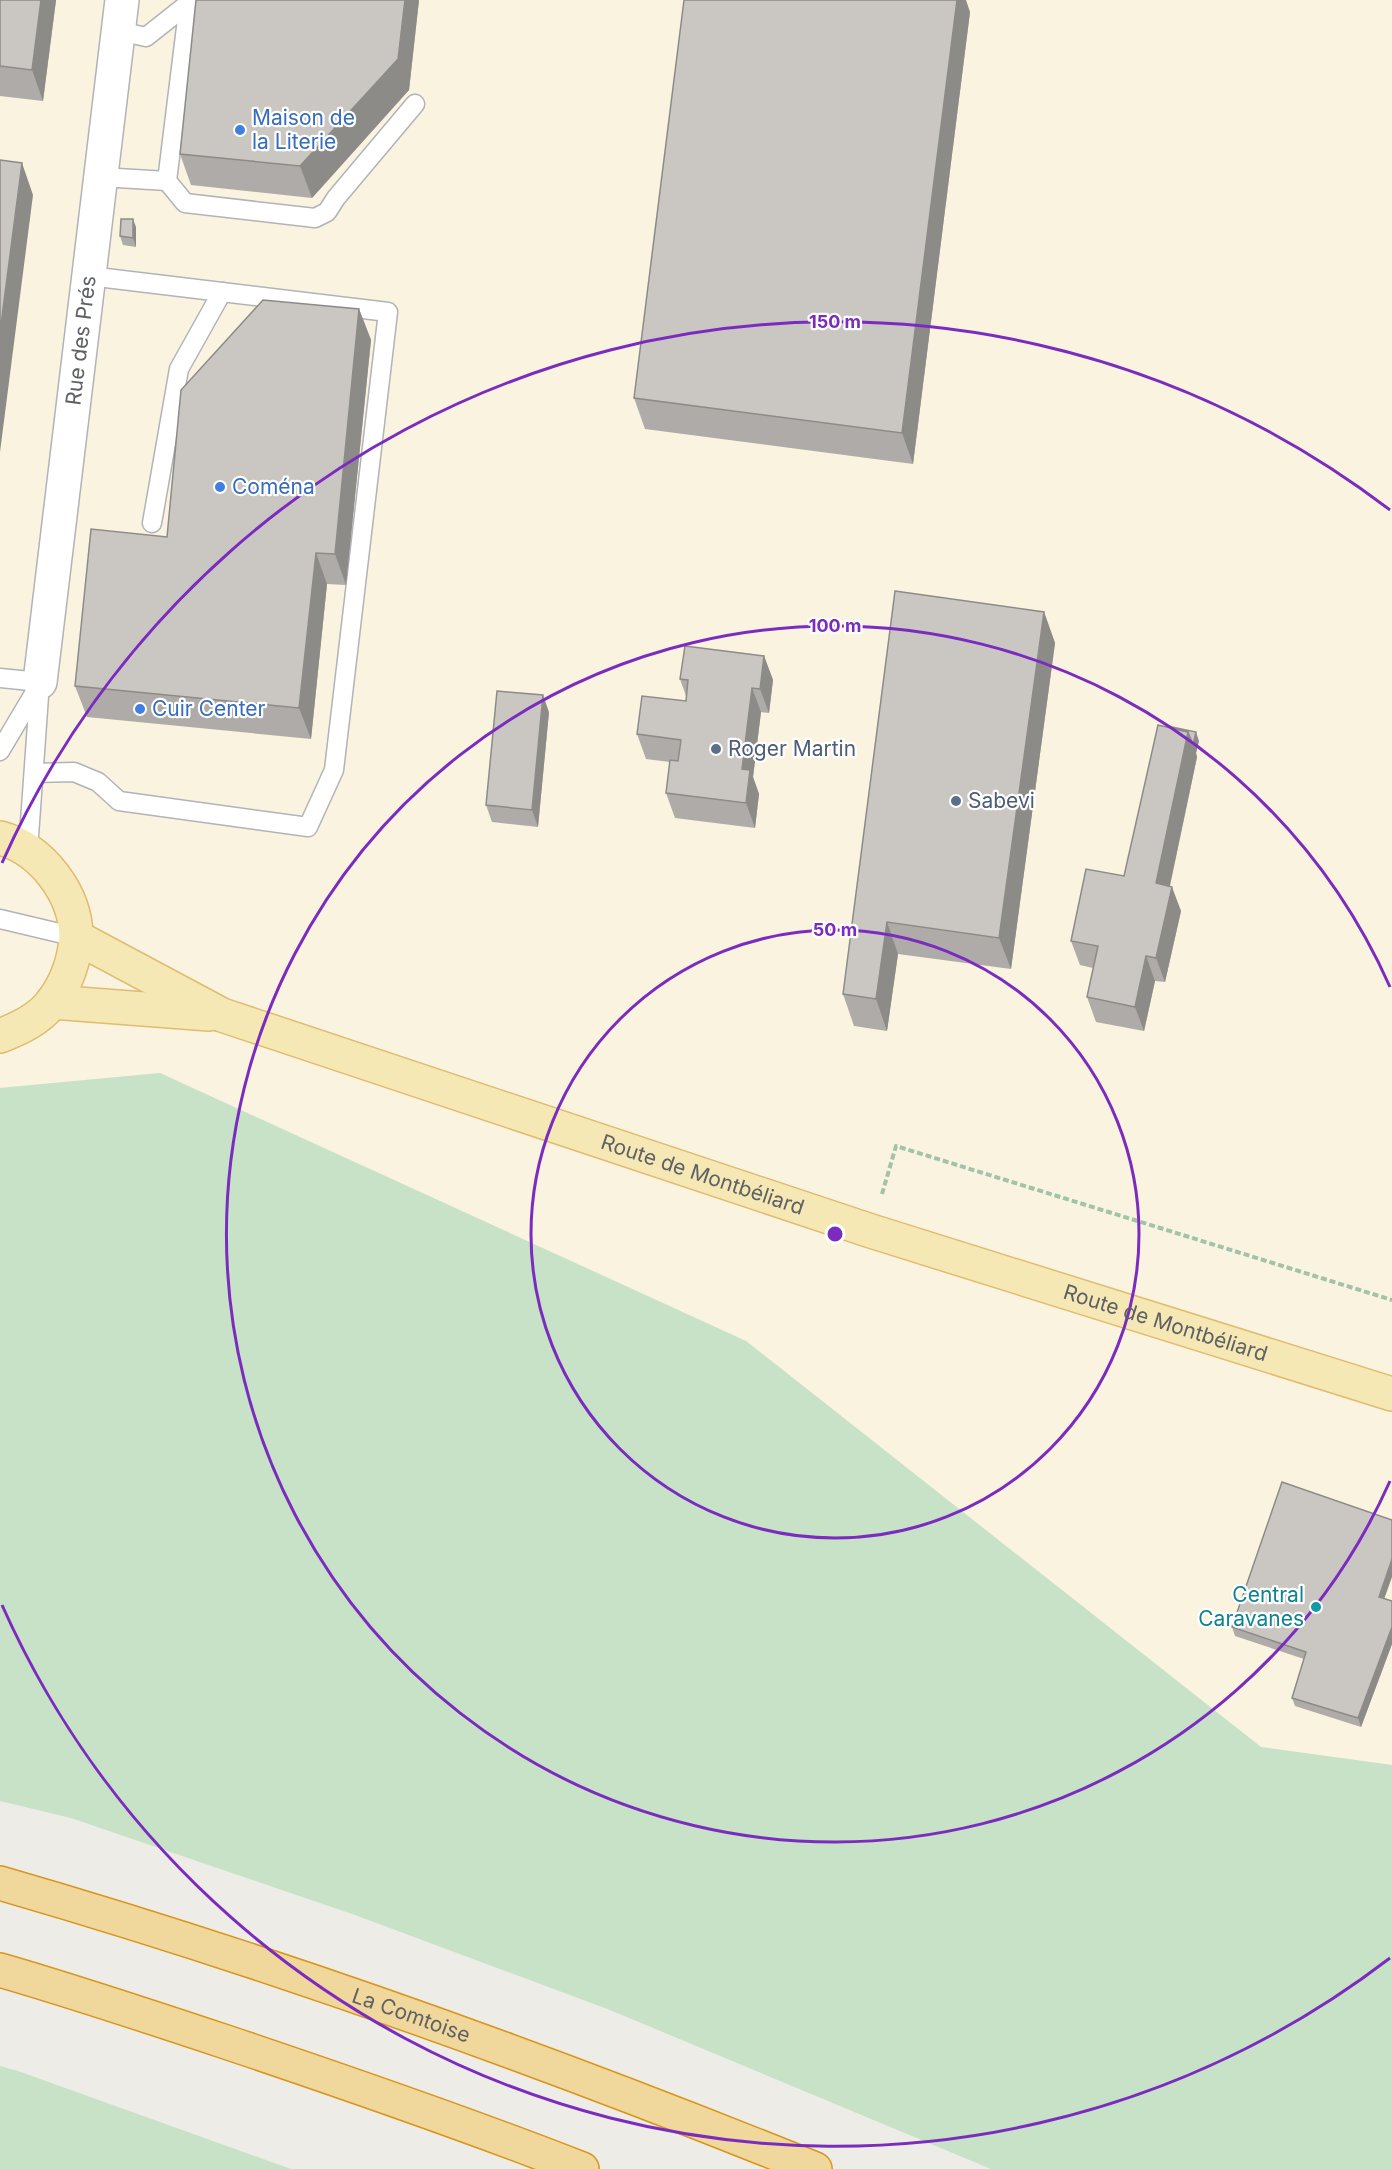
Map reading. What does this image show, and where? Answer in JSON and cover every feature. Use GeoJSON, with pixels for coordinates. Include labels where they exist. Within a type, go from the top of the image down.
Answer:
{"type":"FeatureCollection","features":[{"type":"Feature","properties":{"kind":"highway","name":"La Comtoise"},"geometry":{"type":"LineString","coordinates":[[0,1883],[289,1973],[558,2068],[815,2169]]}},
{"type":"Feature","properties":{"kind":"highway"},"geometry":{"type":"LineString","coordinates":[[0,1970],[72,1991],[293,2064],[582,2169]]}},
{"type":"Feature","properties":{"kind":"main road"},"geometry":{"type":"LineString","coordinates":[[0,1036],[28,1024],[52,1002],[70,972],[76,937],[70,904],[53,873],[14,844]]}},
{"type":"Feature","properties":{"kind":"main road","name":"Route de Montbéliard"},"geometry":{"type":"LineString","coordinates":[[76,937],[222,1015],[872,1231],[1392,1394]]}},
{"type":"Feature","properties":{"kind":"main road","name":"Route de Montbéliard"},"geometry":{"type":"LineString","coordinates":[[52,1002],[222,1015]]}},
{"type":"Feature","properties":{"kind":"street","name":"Rue des Prés"},"geometry":{"type":"LineString","coordinates":[[40,682],[120,15]]}},
{"type":"Feature","properties":{"kind":"lane"},"geometry":{"type":"LineString","coordinates":[[120,15],[146,37],[190,2]]}},
{"type":"Feature","properties":{"kind":"lane"},"geometry":{"type":"LineString","coordinates":[[167,181],[190,2]]}},
{"type":"Feature","properties":{"kind":"lane"},"geometry":{"type":"LineString","coordinates":[[101,177],[167,181],[186,203],[315,218],[327,212],[336,198],[415,104]]}},
{"type":"Feature","properties":{"kind":"lane"},"geometry":{"type":"LineString","coordinates":[[34,773],[74,772],[98,782],[119,801],[308,827],[334,770],[388,312],[89,276]]}},
{"type":"Feature","properties":{"kind":"lane"},"geometry":{"type":"LineString","coordinates":[[152,523],[179,369],[222,292]]}},
{"type":"Feature","properties":{"kind":"lane"},"geometry":{"type":"LineString","coordinates":[[0,678],[40,682]]}},
{"type":"Feature","properties":{"kind":"lane"},"geometry":{"type":"LineString","coordinates":[[0,751],[40,682]]}},
{"type":"Feature","properties":{"kind":"lane"},"geometry":{"type":"LineString","coordinates":[[14,844],[34,773],[40,682]]}},
{"type":"Feature","properties":{"kind":"lane"},"geometry":{"type":"LineString","coordinates":[[0,920],[76,937]]}},
{"type":"Feature","properties":{"kind":"path"},"geometry":{"type":"LineString","coordinates":[[872,1231],[896,1146],[1392,1300]]}},
{"type":"Feature","properties":{"kind":"shaded area"},"geometry":{"type":"Polygon","coordinates":[[[0,0],[1392,0],[1392,1765],[1261,1747],[746,1341],[160,1073],[0,1088],[0,0]]]}},
{"type":"Feature","properties":{"kind":"green space"},"geometry":{"type":"Polygon","coordinates":[[[160,1073],[746,1341],[1261,1747],[1392,1765],[1392,2169],[991,2169],[610,2010],[355,1915],[71,1818],[0,1801],[0,1088],[160,1073]]]}},
{"type":"Feature","properties":{"kind":"green space"},"geometry":{"type":"Polygon","coordinates":[[[0,2066],[18,2071],[291,2169],[0,2169],[0,2066]]]}},
{"type":"Feature","properties":{"kind":"building"},"geometry":{"type":"Polygon","coordinates":[[[0,0],[41,0],[32,70],[0,66],[0,0]]]}},
{"type":"Feature","properties":{"kind":"building"},"geometry":{"type":"Polygon","coordinates":[[[196,0],[405,0],[398,59],[300,166],[180,154],[196,0]]]}},
{"type":"Feature","properties":{"kind":"building"},"geometry":{"type":"Polygon","coordinates":[[[684,0],[957,0],[902,433],[634,398],[684,0]]]}},
{"type":"Feature","properties":{"kind":"building"},"geometry":{"type":"Polygon","coordinates":[[[0,160],[22,163],[0,332],[0,160]]]}},
{"type":"Feature","properties":{"kind":"building"},"geometry":{"type":"Polygon","coordinates":[[[121,219],[133,219],[133,238],[120,236],[121,219]]]}},
{"type":"Feature","properties":{"kind":"building"},"geometry":{"type":"Polygon","coordinates":[[[263,300],[359,309],[335,554],[316,553],[299,708],[75,686],[91,529],[167,537],[181,390],[263,300]]]}},
{"type":"Feature","properties":{"kind":"building"},"geometry":{"type":"Polygon","coordinates":[[[895,591],[1044,612],[999,938],[887,922],[876,999],[843,994],[895,591]]]}},
{"type":"Feature","properties":{"kind":"building"},"geometry":{"type":"Polygon","coordinates":[[[685,646],[764,656],[760,689],[752,688],[742,769],[750,770],[746,803],[666,793],[670,760],[678,761],[681,740],[637,734],[642,696],[686,701],[688,680],[680,679],[685,646]]]}},
{"type":"Feature","properties":{"kind":"building"},"geometry":{"type":"Polygon","coordinates":[[[497,691],[543,695],[532,810],[486,805],[497,691]]]}},
{"type":"Feature","properties":{"kind":"building"},"geometry":{"type":"Polygon","coordinates":[[[1158,725],[1188,732],[1156,883],[1172,887],[1156,958],[1146,956],[1135,1007],[1087,997],[1098,946],[1071,941],[1086,869],[1124,876],[1158,725]]]}},
{"type":"Feature","properties":{"kind":"building"},"geometry":{"type":"Polygon","coordinates":[[[1167,726],[1196,732],[1193,745],[1188,732],[1167,726]]]}},
{"type":"Feature","properties":{"kind":"building","name":"Central Caravanes"},"geometry":{"type":"Polygon","coordinates":[[[1282,1482],[1392,1520],[1392,1559],[1379,1597],[1392,1601],[1392,1627],[1358,1718],[1292,1698],[1306,1652],[1232,1627],[1282,1482]]]}},
{"type":"Feature","properties":{"kind":"place","name":"Maison de la Literie"},"geometry":{"type":"Point","coordinates":[240,130]}},
{"type":"Feature","properties":{"kind":"place","name":"Coména"},"geometry":{"type":"Point","coordinates":[220,487]}},
{"type":"Feature","properties":{"kind":"place","name":"Cuir Center"},"geometry":{"type":"Point","coordinates":[140,709]}},
{"type":"Feature","properties":{"kind":"place","name":"Roger Martin"},"geometry":{"type":"Point","coordinates":[716,749]}},
{"type":"Feature","properties":{"kind":"place","name":"Sabevi"},"geometry":{"type":"Point","coordinates":[956,801]}},
{"type":"Feature","properties":{"kind":"place","name":"Central Caravanes"},"geometry":{"type":"Point","coordinates":[1316,1607]}}]}
